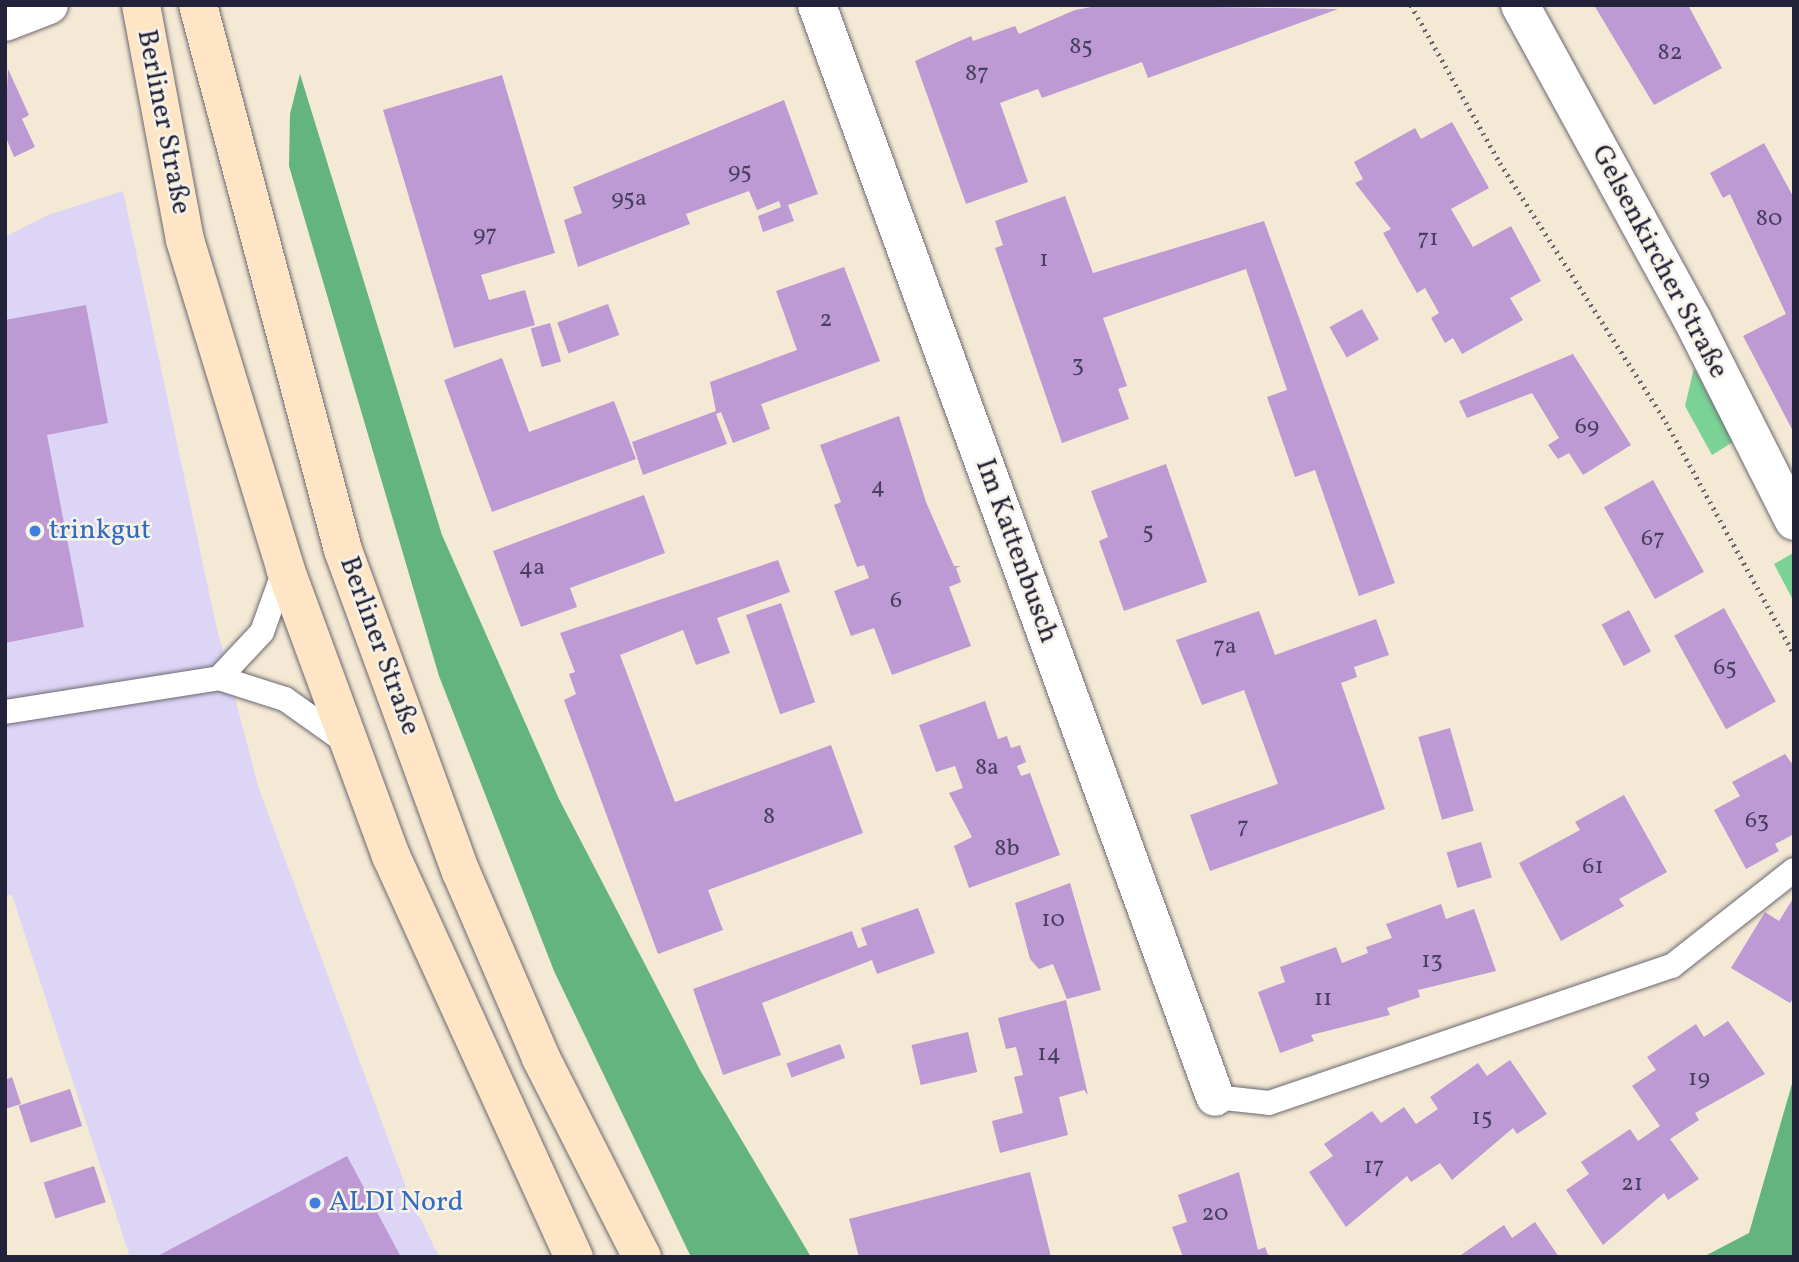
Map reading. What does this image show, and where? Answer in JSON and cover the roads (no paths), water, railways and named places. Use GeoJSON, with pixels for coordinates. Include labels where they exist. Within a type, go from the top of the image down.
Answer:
{"type":"FeatureCollection","features":[{"type":"Feature","properties":{"kind":"main road","name":"Berliner Straße"},"geometry":{"type":"LineString","coordinates":[[141,5],[185,240],[285,568],[347,743],[444,980],[575,1257]]}},
{"type":"Feature","properties":{"kind":"main road","name":"Berliner Straße"},"geometry":{"type":"LineString","coordinates":[[198,5],[343,550],[461,872],[541,1058],[642,1257]]}},
{"type":"Feature","properties":{"kind":"street"},"geometry":{"type":"LineString","coordinates":[[5,22],[49,5]]}},
{"type":"Feature","properties":{"kind":"street","name":"Im Kattenbusch"},"geometry":{"type":"LineString","coordinates":[[817,5],[1214,1097]]}},
{"type":"Feature","properties":{"kind":"street","name":"Gelsenkircher Straße"},"geometry":{"type":"LineString","coordinates":[[1520,5],[1692,319],[1794,521]]}},
{"type":"Feature","properties":{"kind":"lane"},"geometry":{"type":"LineString","coordinates":[[219,678],[262,632],[285,568]]}},
{"type":"Feature","properties":{"kind":"lane"},"geometry":{"type":"LineString","coordinates":[[5,712],[219,678],[285,699],[347,743]]}},
{"type":"Feature","properties":{"kind":"lane"},"geometry":{"type":"LineString","coordinates":[[1214,1097],[1269,1103],[1672,966],[1794,870]]}},
{"type":"Feature","properties":{"kind":"place","name":"trinkgut"},"geometry":{"type":"Point","coordinates":[35,531]}},
{"type":"Feature","properties":{"kind":"place","name":"ALDI Nord"},"geometry":{"type":"Point","coordinates":[315,1203]}}]}
